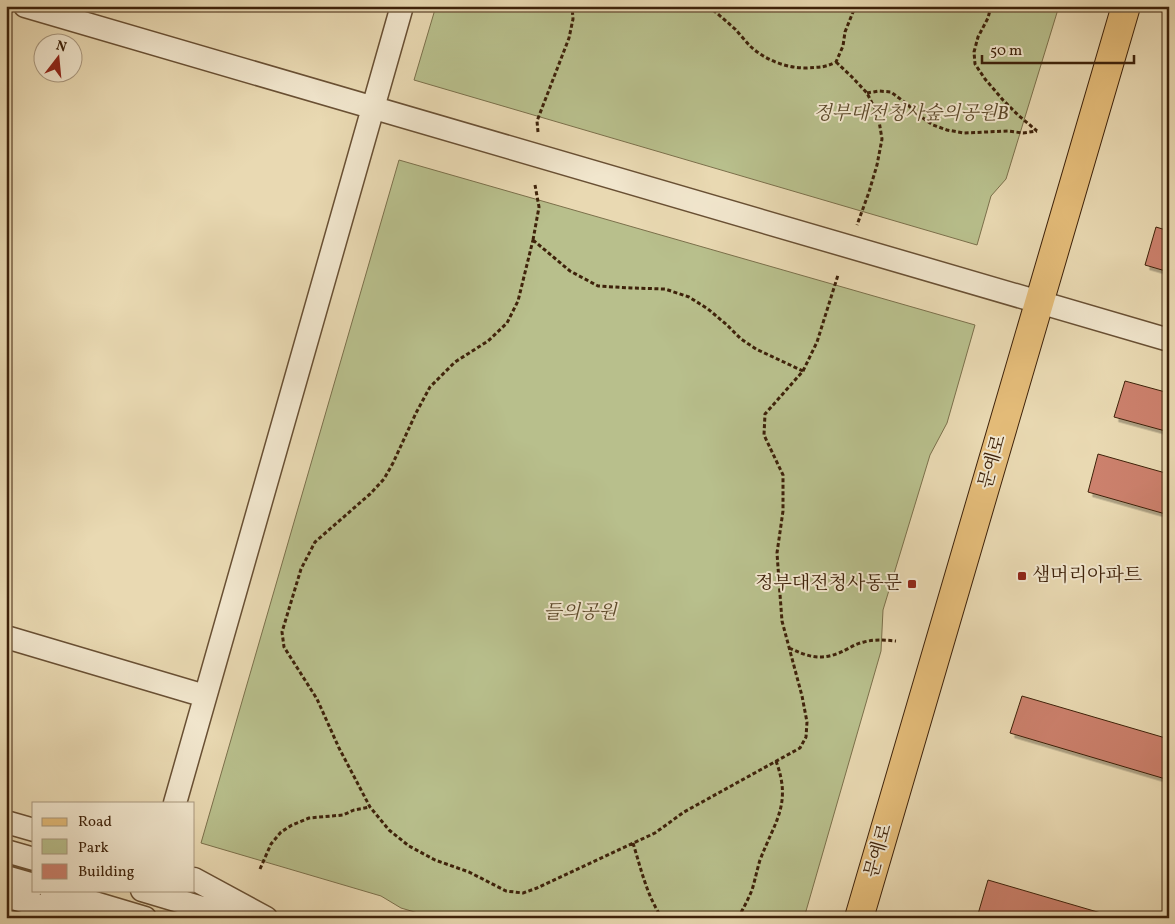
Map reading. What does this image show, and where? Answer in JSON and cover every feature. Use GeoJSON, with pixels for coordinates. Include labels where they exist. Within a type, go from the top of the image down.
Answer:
{"type":"FeatureCollection","features":[{"type":"Feature","properties":{"kind":"main road","name":"문예로"},"geometry":{"type":"LineString","coordinates":[[859,918],[1126,6]]}},
{"type":"Feature","properties":{"kind":"street"},"geometry":{"type":"LineString","coordinates":[[24,6],[1169,340]]}},
{"type":"Feature","properties":{"kind":"street"},"geometry":{"type":"LineString","coordinates":[[175,802],[362,152],[402,6]]}},
{"type":"Feature","properties":{"kind":"street"},"geometry":{"type":"LineString","coordinates":[[6,638],[205,696]]}},
{"type":"Feature","properties":{"kind":"street"},"geometry":{"type":"LineString","coordinates":[[6,822],[32,829]]}},
{"type":"Feature","properties":{"kind":"street"},"geometry":{"type":"LineString","coordinates":[[6,851],[32,858]]}},
{"type":"Feature","properties":{"kind":"street"},"geometry":{"type":"LineString","coordinates":[[6,877],[32,884]]}},
{"type":"Feature","properties":{"kind":"street"},"geometry":{"type":"LineString","coordinates":[[195,881],[266,918]]}},
{"type":"Feature","properties":{"kind":"street"},"geometry":{"type":"LineString","coordinates":[[58,892],[145,918]]}},
{"type":"Feature","properties":{"kind":"street"},"geometry":{"type":"LineString","coordinates":[[149,892],[236,918]]}},
{"type":"Feature","properties":{"kind":"street"},"geometry":{"type":"LineString","coordinates":[[6,896],[81,918]]}},
{"type":"Feature","properties":{"kind":"path"},"geometry":{"type":"LineString","coordinates":[[538,132],[537,121],[570,38],[573,18],[572,6]]}},
{"type":"Feature","properties":{"kind":"path"},"geometry":{"type":"LineString","coordinates":[[708,6],[731,25],[751,47],[768,59],[802,68],[826,67],[836,62],[843,46],[845,32],[853,12],[858,6]]}},
{"type":"Feature","properties":{"kind":"path"},"geometry":{"type":"LineString","coordinates":[[867,93],[891,92],[933,125],[947,130],[964,133],[1008,131],[1023,133],[1037,131],[1003,100],[975,64],[974,52],[978,37],[988,18],[991,6]]}},
{"type":"Feature","properties":{"kind":"path"},"geometry":{"type":"LineString","coordinates":[[836,62],[867,93],[878,114],[882,139],[877,165],[857,225]]}},
{"type":"Feature","properties":{"kind":"path"},"geometry":{"type":"LineString","coordinates":[[534,185],[539,207],[533,240],[518,301],[507,323],[488,341],[456,362],[430,387],[416,413],[394,463],[384,479],[370,494],[315,542],[301,569],[282,632],[284,648],[318,698],[339,748],[370,807],[389,830],[409,846],[435,860],[469,872],[506,891],[523,893],[537,888],[655,833],[684,812],[800,748],[806,737],[807,722],[782,621],[777,553],[784,475],[764,435],[765,414],[802,371],[817,342],[838,275]]}},
{"type":"Feature","properties":{"kind":"path"},"geometry":{"type":"LineString","coordinates":[[533,240],[570,271],[598,286],[665,288],[689,297],[708,309],[741,339],[756,349],[802,371]]}},
{"type":"Feature","properties":{"kind":"path"},"geometry":{"type":"LineString","coordinates":[[788,648],[806,656],[822,658],[840,653],[862,642],[875,640],[896,641]]}},
{"type":"Feature","properties":{"kind":"path"},"geometry":{"type":"LineString","coordinates":[[738,918],[751,891],[760,861],[780,816],[783,795],[781,773],[776,761]]}},
{"type":"Feature","properties":{"kind":"path"},"geometry":{"type":"LineString","coordinates":[[260,869],[271,844],[281,832],[292,825],[309,818],[342,815],[354,810],[370,807]]}},
{"type":"Feature","properties":{"kind":"path"},"geometry":{"type":"LineString","coordinates":[[632,844],[654,906],[662,918]]}},
{"type":"Feature","properties":{"kind":"green space","name":"정부대전청사숲의공원B"},"geometry":{"type":"Polygon","coordinates":[[[436,6],[1059,6],[1006,179],[991,196],[977,245],[414,80],[436,6]]]}},
{"type":"Feature","properties":{"kind":"green space","name":"들의공원"},"geometry":{"type":"Polygon","coordinates":[[[399,160],[975,325],[947,423],[930,455],[883,610],[881,651],[804,918],[435,918],[401,908],[381,896],[201,843],[399,160]]]}},
{"type":"Feature","properties":{"kind":"building"},"geometry":{"type":"Polygon","coordinates":[[[1156,227],[1169,231],[1169,272],[1145,265],[1156,227]]]}},
{"type":"Feature","properties":{"kind":"building"},"geometry":{"type":"Polygon","coordinates":[[[1125,381],[1169,393],[1169,432],[1114,417],[1125,381]]]}},
{"type":"Feature","properties":{"kind":"building"},"geometry":{"type":"Polygon","coordinates":[[[1098,454],[1169,474],[1169,515],[1088,492],[1098,454]]]}},
{"type":"Feature","properties":{"kind":"building"},"geometry":{"type":"Polygon","coordinates":[[[1022,696],[1169,739],[1169,780],[1010,733],[1022,696]]]}},
{"type":"Feature","properties":{"kind":"building"},"geometry":{"type":"Polygon","coordinates":[[[988,880],[1118,918],[992,918],[978,914],[988,880]]]}},
{"type":"Feature","properties":{"kind":"place","name":"샘머리아파트"},"geometry":{"type":"Point","coordinates":[1022,576]}},
{"type":"Feature","properties":{"kind":"place","name":"정부대전청사동문"},"geometry":{"type":"Point","coordinates":[912,584]}}]}
